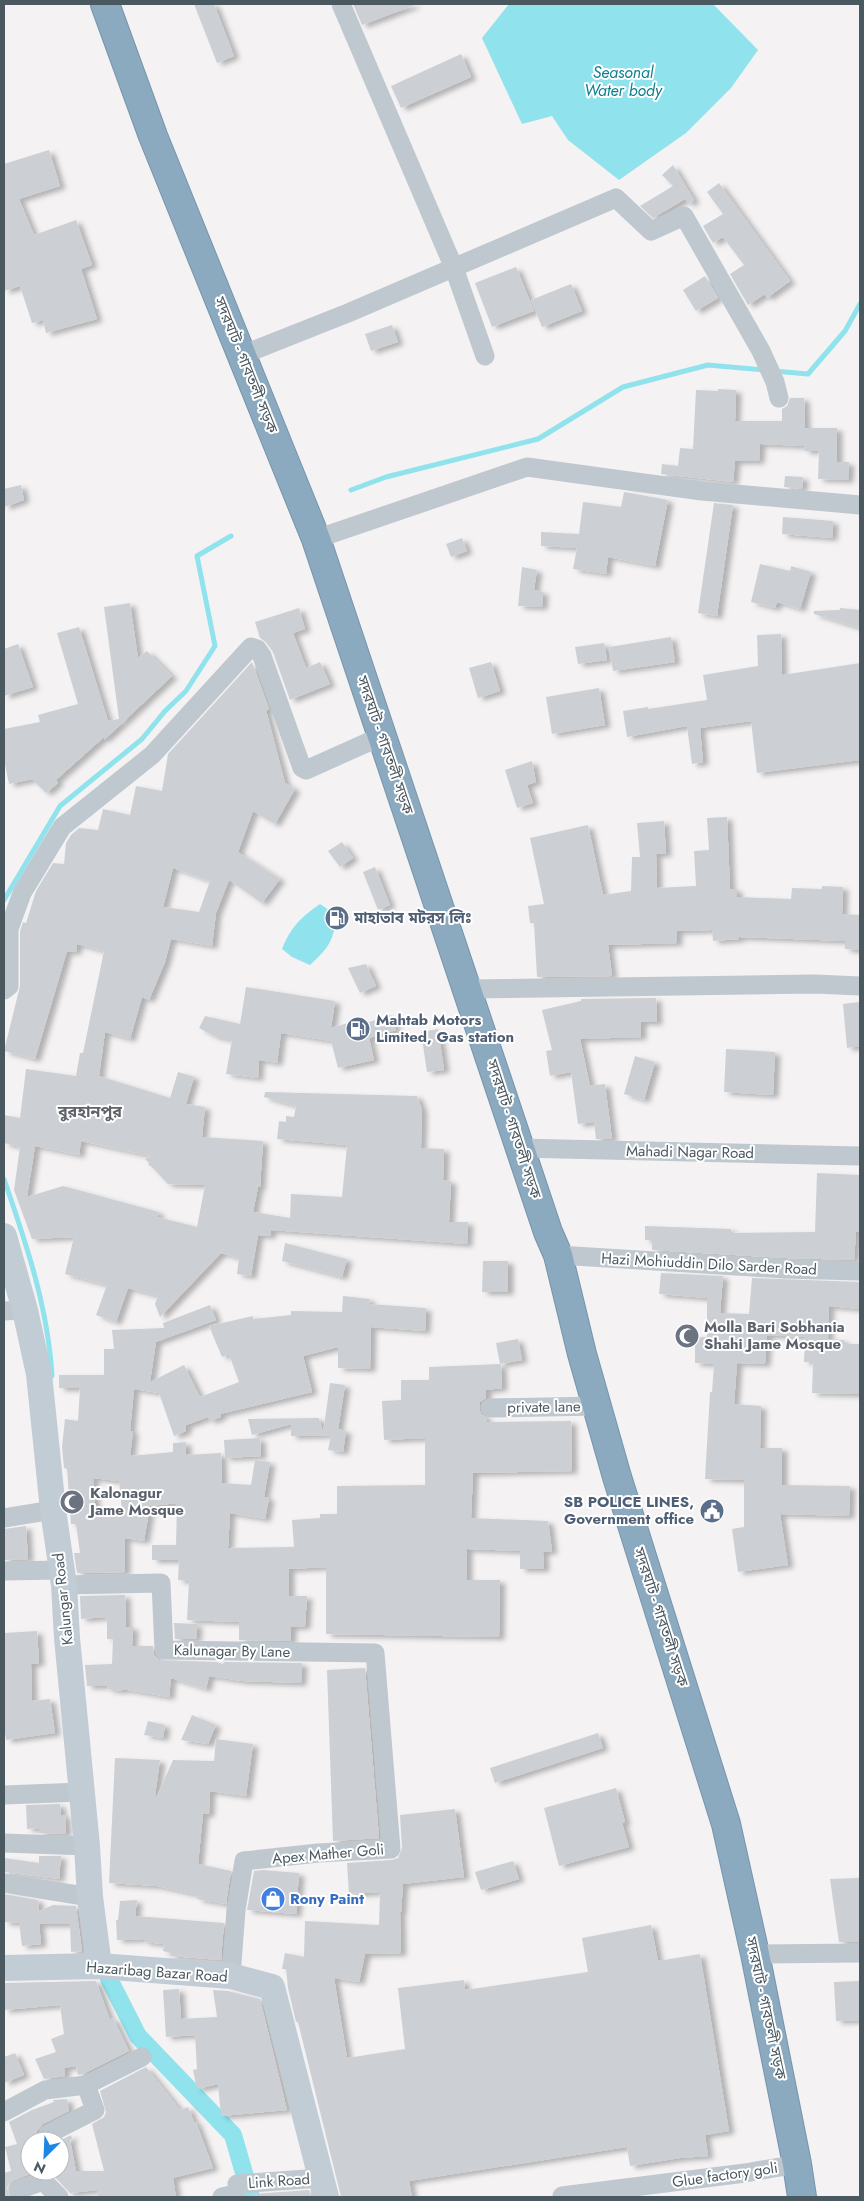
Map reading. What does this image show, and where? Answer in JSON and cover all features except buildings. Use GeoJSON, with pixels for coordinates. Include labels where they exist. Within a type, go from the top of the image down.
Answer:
{"type":"FeatureCollection","features":[{"type":"Feature","properties":{"kind":"highway","name":"সদরঘাট - গাবতলী সড়ক"},"geometry":{"type":"LineString","coordinates":[[105,4],[153,136],[316,539],[548,1232],[558,1255],[582,1354],[620,1487],[726,1824],[798,2164],[802,2197]]}},
{"type":"Feature","properties":{"kind":"street"},"geometry":{"type":"LineString","coordinates":[[341,4],[454,268],[485,356]]}},
{"type":"Feature","properties":{"kind":"street"},"geometry":{"type":"LineString","coordinates":[[242,355],[454,268],[616,198],[651,231],[684,216],[761,351],[777,390]]}},
{"type":"Feature","properties":{"kind":"street"},"geometry":{"type":"LineString","coordinates":[[316,539],[527,467],[702,491],[860,505]]}},
{"type":"Feature","properties":{"kind":"street"},"geometry":{"type":"LineString","coordinates":[[4,990],[9,986],[9,929],[22,893],[62,827],[152,756],[251,647],[257,649],[262,656],[302,768],[306,770],[382,736]]}},
{"type":"Feature","properties":{"kind":"street"},"geometry":{"type":"LineString","coordinates":[[467,989],[815,984],[860,986]]}},
{"type":"Feature","properties":{"kind":"street","name":"Mahadi Nagar Road"},"geometry":{"type":"LineString","coordinates":[[520,1148],[860,1156]]}},
{"type":"Feature","properties":{"kind":"street","name":"Kalungar Road"},"geometry":{"type":"LineString","coordinates":[[4,1236],[15,1310],[39,1374],[62,1577],[90,1896],[99,1966]]}},
{"type":"Feature","properties":{"kind":"street","name":"Hazi Mohiuddin Dilo Sarder Road"},"geometry":{"type":"LineString","coordinates":[[558,1255],[785,1269],[860,1271]]}},
{"type":"Feature","properties":{"kind":"street","name":"private lane"},"geometry":{"type":"LineString","coordinates":[[490,1408],[597,1406]]}},
{"type":"Feature","properties":{"kind":"street"},"geometry":{"type":"LineString","coordinates":[[4,1518],[53,1510]]}},
{"type":"Feature","properties":{"kind":"street"},"geometry":{"type":"LineString","coordinates":[[4,1570],[62,1577]]}},
{"type":"Feature","properties":{"kind":"street","name":"Kalunagar By Lane"},"geometry":{"type":"LineString","coordinates":[[62,1577],[161,1583],[164,1650],[375,1653]]}},
{"type":"Feature","properties":{"kind":"street","name":"Apex Mather Goli"},"geometry":{"type":"LineString","coordinates":[[231,1976],[236,1910],[244,1861],[318,1853],[391,1849],[375,1653]]}},
{"type":"Feature","properties":{"kind":"street"},"geometry":{"type":"LineString","coordinates":[[4,1795],[81,1792]]}},
{"type":"Feature","properties":{"kind":"street"},"geometry":{"type":"LineString","coordinates":[[4,1843],[87,1846]]}},
{"type":"Feature","properties":{"kind":"street"},"geometry":{"type":"LineString","coordinates":[[4,1883],[90,1896]]}},
{"type":"Feature","properties":{"kind":"street"},"geometry":{"type":"LineString","coordinates":[[755,1954],[860,1953]]}},
{"type":"Feature","properties":{"kind":"street","name":"Hazaribag Bazar Road"},"geometry":{"type":"LineString","coordinates":[[4,1968],[99,1966],[231,1976],[272,1987],[323,2188]]}},
{"type":"Feature","properties":{"kind":"street"},"geometry":{"type":"LineString","coordinates":[[4,2112],[45,2090],[86,2085],[142,2057]]}},
{"type":"Feature","properties":{"kind":"street"},"geometry":{"type":"LineString","coordinates":[[54,2131],[95,2110],[86,2085]]}},
{"type":"Feature","properties":{"kind":"street","name":"Glue factory goli"},"geometry":{"type":"LineString","coordinates":[[562,2196],[745,2173],[798,2164]]}},
{"type":"Feature","properties":{"kind":"street"},"geometry":{"type":"LineString","coordinates":[[13,2193],[33,2181]]}},
{"type":"Feature","properties":{"kind":"street"},"geometry":{"type":"LineString","coordinates":[[46,2181],[59,2197]]}},
{"type":"Feature","properties":{"kind":"street","name":"Link Road"},"geometry":{"type":"LineString","coordinates":[[231,2192],[323,2188]]}},
{"type":"Feature","properties":{"kind":"water","name":"Seasonal Water body"},"geometry":{"type":"Polygon","coordinates":[[[509,4],[713,4],[758,50],[731,88],[686,133],[619,180],[568,140],[552,116],[522,124],[482,38],[509,4]]]}},
{"type":"Feature","properties":{"kind":"water"},"geometry":{"type":"Polygon","coordinates":[[[320,904],[336,915],[334,931],[332,938],[322,953],[310,965],[292,957],[282,949],[297,924],[320,904]]]}},
{"type":"Feature","properties":{"kind":"waterway"},"geometry":{"type":"LineString","coordinates":[[774,371],[808,374],[845,331],[860,304]]}},
{"type":"Feature","properties":{"kind":"waterway"},"geometry":{"type":"LineString","coordinates":[[351,490],[386,477],[538,439],[623,387],[708,365],[765,370]]}},
{"type":"Feature","properties":{"kind":"waterway"},"geometry":{"type":"LineString","coordinates":[[4,900],[60,806],[142,739],[165,711],[186,691],[215,646],[197,556],[231,536]]}},
{"type":"Feature","properties":{"kind":"waterway"},"geometry":{"type":"LineString","coordinates":[[4,1179],[28,1251],[41,1300],[50,1350],[52,1376]]}},
{"type":"Feature","properties":{"kind":"waterway"},"geometry":{"type":"LineString","coordinates":[[109,1979],[138,2036],[233,2135],[251,2197]]}},
{"type":"Feature","properties":{"kind":"place","name":"মাহাতাব মটরস লিঃ"},"geometry":{"type":"Point","coordinates":[337,918]}},
{"type":"Feature","properties":{"kind":"place","name":"Mahtab Motors Limited, Gas station"},"geometry":{"type":"Point","coordinates":[358,1029]}},
{"type":"Feature","properties":{"kind":"place","name":"Molla Bari Sobhania Shahi Jame Mosque"},"geometry":{"type":"Point","coordinates":[687,1336]}},
{"type":"Feature","properties":{"kind":"place","name":"Kalonagur Jame Mosque"},"geometry":{"type":"Point","coordinates":[72,1502]}},
{"type":"Feature","properties":{"kind":"place","name":"SB POLICE LINES, Government office"},"geometry":{"type":"Point","coordinates":[712,1511]}},
{"type":"Feature","properties":{"kind":"place","name":"Rony Paint"},"geometry":{"type":"Point","coordinates":[273,1899]}},
{"type":"Feature","properties":{"kind":"district","name":"বুরহানপুর"},"geometry":{"type":"Point","coordinates":[90,1111]}}]}
